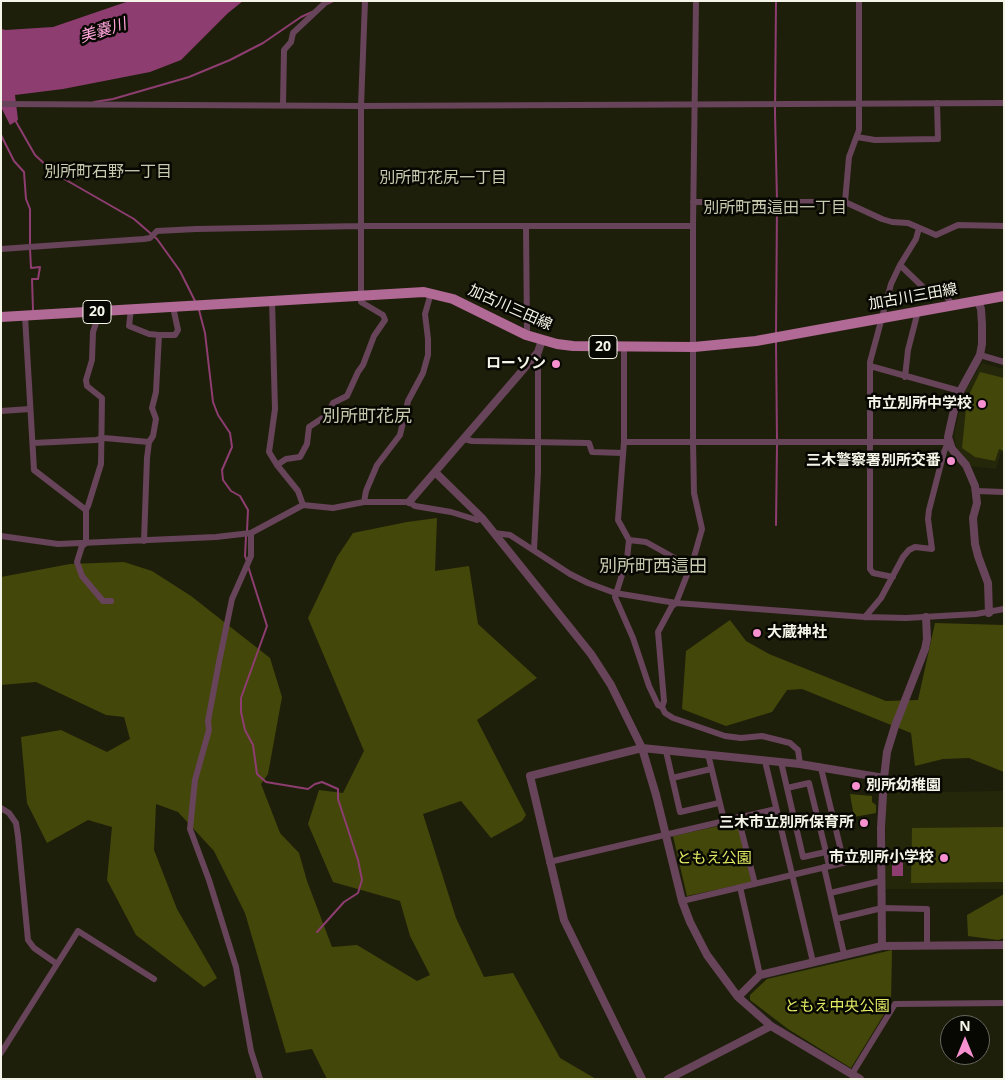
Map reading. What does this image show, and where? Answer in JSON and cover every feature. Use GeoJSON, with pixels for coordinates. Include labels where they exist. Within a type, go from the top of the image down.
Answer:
{"type":"FeatureCollection","features":[{"type":"Feature","properties":{"kind":"main road","name":"加古川三田線"},"geometry":{"type":"LineString","coordinates":[[1,317],[410,292],[432,293],[453,299],[526,335],[573,346],[694,346],[756,341],[1004,296]]}},
{"type":"Feature","properties":{"kind":"street"},"geometry":{"type":"LineString","coordinates":[[283,105],[284,50],[291,42],[293,33],[327,1]]}},
{"type":"Feature","properties":{"kind":"street"},"geometry":{"type":"LineString","coordinates":[[277,465],[286,459],[300,457],[308,444],[309,427],[327,416],[332,403],[347,396],[363,365],[374,336],[385,320],[383,315],[362,304],[361,296],[362,106],[365,1]]}},
{"type":"Feature","properties":{"kind":"street"},"geometry":{"type":"LineString","coordinates":[[662,707],[664,700],[658,632],[672,606],[676,603],[694,557],[702,528],[694,493],[693,442],[693,202],[696,103],[696,1]]}},
{"type":"Feature","properties":{"kind":"street"},"geometry":{"type":"LineString","coordinates":[[845,202],[849,157],[857,137],[859,1]]}},
{"type":"Feature","properties":{"kind":"street"},"geometry":{"type":"LineString","coordinates":[[857,137],[875,140],[938,139],[937,103]]}},
{"type":"Feature","properties":{"kind":"street"},"geometry":{"type":"LineString","coordinates":[[1,104],[362,106],[1004,103]]}},
{"type":"Feature","properties":{"kind":"street"},"geometry":{"type":"LineString","coordinates":[[693,202],[845,202],[882,219],[908,223],[936,235],[958,225],[1004,226]]}},
{"type":"Feature","properties":{"kind":"street"},"geometry":{"type":"LineString","coordinates":[[1,248],[150,238],[157,231],[362,226],[693,226]]}},
{"type":"Feature","properties":{"kind":"street"},"geometry":{"type":"LineString","coordinates":[[526,226],[526,335]]}},
{"type":"Feature","properties":{"kind":"street"},"geometry":{"type":"LineString","coordinates":[[893,577],[874,572],[870,569],[870,362],[891,284],[916,239],[920,228]]}},
{"type":"Feature","properties":{"kind":"street"},"geometry":{"type":"LineString","coordinates":[[900,265],[922,287],[946,296],[953,305]]}},
{"type":"Feature","properties":{"kind":"street"},"geometry":{"type":"LineString","coordinates":[[364,502],[366,491],[377,465],[400,435],[408,401],[423,373],[428,355],[425,314],[432,293]]}},
{"type":"Feature","properties":{"kind":"street"},"geometry":{"type":"LineString","coordinates":[[272,300],[275,409],[269,452],[298,491],[303,505]]}},
{"type":"Feature","properties":{"kind":"street"},"geometry":{"type":"LineString","coordinates":[[865,617],[881,598],[903,557],[909,550],[915,547],[932,549],[928,519],[929,510],[960,392],[980,356],[982,324],[978,301]]}},
{"type":"Feature","properties":{"kind":"street"},"geometry":{"type":"LineString","coordinates":[[131,309],[129,326],[149,334],[175,336],[178,330],[173,307]]}},
{"type":"Feature","properties":{"kind":"street"},"geometry":{"type":"LineString","coordinates":[[100,311],[94,332],[92,360],[86,386],[102,398],[101,464],[86,510],[86,543],[82,546],[77,562],[82,576],[103,601],[111,601]]}},
{"type":"Feature","properties":{"kind":"street"},"geometry":{"type":"LineString","coordinates":[[905,377],[908,350],[918,311]]}},
{"type":"Feature","properties":{"kind":"street"},"geometry":{"type":"LineString","coordinates":[[25,316],[34,470],[86,510]]}},
{"type":"Feature","properties":{"kind":"street"},"geometry":{"type":"LineString","coordinates":[[144,541],[147,458],[149,442],[153,436],[156,419],[152,408],[156,392],[159,335]]}},
{"type":"Feature","properties":{"kind":"street"},"geometry":{"type":"LineString","coordinates":[[534,550],[538,442],[538,352],[542,340]]}},
{"type":"Feature","properties":{"kind":"street"},"geometry":{"type":"LineString","coordinates":[[624,347],[624,442],[618,520],[629,540],[627,559],[614,597],[633,638],[649,686],[658,705],[673,718],[726,736],[741,738],[762,736],[790,743],[798,750],[800,764]]}},
{"type":"Feature","properties":{"kind":"street"},"geometry":{"type":"LineString","coordinates":[[409,502],[436,473],[538,352]]}},
{"type":"Feature","properties":{"kind":"street"},"geometry":{"type":"LineString","coordinates":[[980,356],[1004,362]]}},
{"type":"Feature","properties":{"kind":"street"},"geometry":{"type":"LineString","coordinates":[[870,366],[960,392]]}},
{"type":"Feature","properties":{"kind":"street"},"geometry":{"type":"LineString","coordinates":[[1,410],[30,409]]}},
{"type":"Feature","properties":{"kind":"street"},"geometry":{"type":"LineString","coordinates":[[33,443],[104,438],[149,442]]}},
{"type":"Feature","properties":{"kind":"street"},"geometry":{"type":"LineString","coordinates":[[464,439],[472,441],[589,443],[592,452],[623,453]]}},
{"type":"Feature","properties":{"kind":"street"},"geometry":{"type":"LineString","coordinates":[[624,442],[948,442]]}},
{"type":"Feature","properties":{"kind":"street"},"geometry":{"type":"LineString","coordinates":[[948,442],[966,466],[976,491],[977,503],[973,518],[975,544],[988,583],[989,613]]}},
{"type":"Feature","properties":{"kind":"street"},"geometry":{"type":"LineString","coordinates":[[436,473],[494,532],[600,668],[622,706],[642,748],[656,795],[682,901],[690,922],[707,955],[738,997],[771,1026],[860,1079]]}},
{"type":"Feature","properties":{"kind":"street"},"geometry":{"type":"LineString","coordinates":[[976,491],[1004,492]]}},
{"type":"Feature","properties":{"kind":"street"},"geometry":{"type":"LineString","coordinates":[[1,536],[58,544],[216,538],[251,532],[303,505],[333,508],[364,502],[409,502],[415,506],[451,512],[477,520],[482,518]]}},
{"type":"Feature","properties":{"kind":"street"},"geometry":{"type":"LineString","coordinates":[[251,532],[251,556],[232,599],[230,608],[208,722],[209,730],[195,780],[190,828],[209,880],[236,967],[251,1051],[260,1079]]}},
{"type":"Feature","properties":{"kind":"street"},"geometry":{"type":"LineString","coordinates":[[494,532],[510,535],[588,584],[615,593],[676,603],[865,617],[926,617],[989,613],[1004,610]]}},
{"type":"Feature","properties":{"kind":"street"},"geometry":{"type":"LineString","coordinates":[[629,540],[646,542],[682,562],[688,569]]}},
{"type":"Feature","properties":{"kind":"street"},"geometry":{"type":"LineString","coordinates":[[882,946],[881,854],[884,778],[889,742],[925,649],[927,639],[926,617]]}},
{"type":"Feature","properties":{"kind":"street"},"geometry":{"type":"LineString","coordinates":[[642,1079],[564,920],[530,776],[642,748],[800,764],[884,778]]}},
{"type":"Feature","properties":{"kind":"street"},"geometry":{"type":"LineString","coordinates":[[666,751],[680,812],[719,803]]}},
{"type":"Feature","properties":{"kind":"street"},"geometry":{"type":"LineString","coordinates":[[708,754],[724,820]]}},
{"type":"Feature","properties":{"kind":"street"},"geometry":{"type":"LineString","coordinates":[[765,761],[813,962]]}},
{"type":"Feature","properties":{"kind":"street"},"geometry":{"type":"LineString","coordinates":[[780,762],[803,857],[826,852]]}},
{"type":"Feature","properties":{"kind":"street"},"geometry":{"type":"LineString","coordinates":[[821,768],[844,863]]}},
{"type":"Feature","properties":{"kind":"street"},"geometry":{"type":"LineString","coordinates":[[672,778],[711,769]]}},
{"type":"Feature","properties":{"kind":"street"},"geometry":{"type":"LineString","coordinates":[[787,788],[809,783],[826,852],[830,893],[844,954]]}},
{"type":"Feature","properties":{"kind":"street"},"geometry":{"type":"LineString","coordinates":[[1,808],[9,813],[16,823],[28,940],[34,948],[57,964]]}},
{"type":"Feature","properties":{"kind":"street"},"geometry":{"type":"LineString","coordinates":[[549,862],[776,809]]}},
{"type":"Feature","properties":{"kind":"street"},"geometry":{"type":"LineString","coordinates":[[738,817],[755,884]]}},
{"type":"Feature","properties":{"kind":"street"},"geometry":{"type":"LineString","coordinates":[[682,901],[881,854]]}},
{"type":"Feature","properties":{"kind":"street"},"geometry":{"type":"LineString","coordinates":[[830,893],[881,881]]}},
{"type":"Feature","properties":{"kind":"street"},"geometry":{"type":"LineString","coordinates":[[740,887],[760,975]]}},
{"type":"Feature","properties":{"kind":"street"},"geometry":{"type":"LineString","coordinates":[[836,919],[882,908],[927,909],[927,946]]}},
{"type":"Feature","properties":{"kind":"street"},"geometry":{"type":"LineString","coordinates":[[1,1053],[78,931],[154,979]]}},
{"type":"Feature","properties":{"kind":"street"},"geometry":{"type":"LineString","coordinates":[[738,997],[760,975],[882,946],[1004,945]]}},
{"type":"Feature","properties":{"kind":"street"},"geometry":{"type":"LineString","coordinates":[[852,1074],[895,1004],[1004,1003]]}},
{"type":"Feature","properties":{"kind":"street"},"geometry":{"type":"LineString","coordinates":[[668,1079],[771,1026]]}},
{"type":"Feature","properties":{"kind":"shaded area","name":"市立別所中学校"},"geometry":{"type":"Polygon","coordinates":[[[982,363],[1004,369],[1004,453],[1001,452],[996,469],[971,466],[956,446],[954,435],[964,392],[982,363]]]}},
{"type":"Feature","properties":{"kind":"shaded area","name":"市立別所小学校"},"geometry":{"type":"Polygon","coordinates":[[[1004,791],[1004,889],[885,889],[886,793],[1004,791]]]}},
{"type":"Feature","properties":{"kind":"green space","name":"市立別所中学校"},"geometry":{"type":"Polygon","coordinates":[[[980,372],[1004,378],[1004,451],[999,449],[995,461],[975,457],[962,448],[967,399],[980,372]]]}},
{"type":"Feature","properties":{"kind":"green space"},"geometry":{"type":"Polygon","coordinates":[[[437,518],[435,571],[469,566],[478,624],[537,678],[477,720],[526,815],[522,821],[491,838],[461,801],[423,814],[456,918],[484,977],[513,973],[560,1058],[596,1079],[327,1079],[312,1049],[286,1053],[245,913],[214,851],[178,812],[156,804],[154,850],[177,909],[217,978],[204,987],[136,935],[107,880],[112,827],[88,820],[47,843],[27,803],[21,737],[61,730],[107,752],[130,739],[124,717],[106,715],[36,682],[1,685],[1,577],[70,564],[124,562],[152,571],[191,596],[270,658],[282,697],[268,774],[261,784],[280,833],[299,853],[307,881],[332,947],[357,945],[417,981],[430,975],[410,936],[400,901],[333,882],[308,824],[319,790],[343,793],[364,751],[308,618],[337,557],[353,533],[437,518]]]}},
{"type":"Feature","properties":{"kind":"green space"},"geometry":{"type":"Polygon","coordinates":[[[730,620],[746,641],[769,654],[886,701],[918,700],[935,623],[1004,625],[1004,772],[969,758],[943,759],[915,766],[911,733],[802,689],[787,690],[772,712],[726,726],[682,709],[686,651],[730,620]]]}},
{"type":"Feature","properties":{"kind":"green space"},"geometry":{"type":"Polygon","coordinates":[[[850,794],[872,796],[872,802],[876,805],[876,813],[854,817],[850,794]]]}},
{"type":"Feature","properties":{"kind":"green space","name":"ともえ公園"},"geometry":{"type":"Polygon","coordinates":[[[737,822],[752,882],[687,896],[673,836],[737,822]]]}},
{"type":"Feature","properties":{"kind":"green space"},"geometry":{"type":"Polygon","coordinates":[[[1004,827],[1004,882],[911,883],[912,828],[1004,827]]]}},
{"type":"Feature","properties":{"kind":"green space"},"geometry":{"type":"Polygon","coordinates":[[[1004,894],[1004,938],[998,940],[968,936],[967,915],[1004,894]]]}},
{"type":"Feature","properties":{"kind":"green space","name":"ともえ中央公園"},"geometry":{"type":"Polygon","coordinates":[[[892,950],[891,1003],[851,1068],[788,1029],[750,1000],[750,995],[767,979],[892,950]]]}},
{"type":"Feature","properties":{"kind":"water","name":"美嚢川"},"geometry":{"type":"Polygon","coordinates":[[[129,1],[243,1],[228,13],[181,60],[150,72],[63,89],[15,95],[18,120],[10,125],[1,107],[1,29],[53,27],[129,1]]]}},
{"type":"Feature","properties":{"kind":"water"},"geometry":{"type":"Polygon","coordinates":[[[892,856],[903,856],[903,876],[892,876],[892,856]]]}},
{"type":"Feature","properties":{"kind":"waterway"},"geometry":{"type":"LineString","coordinates":[[327,4],[333,1]]}},
{"type":"Feature","properties":{"kind":"waterway"},"geometry":{"type":"LineString","coordinates":[[776,1],[775,113],[777,200]]}},
{"type":"Feature","properties":{"kind":"waterway"},"geometry":{"type":"LineString","coordinates":[[94,102],[113,99],[189,77],[230,60],[263,43],[301,17],[312,12]]}},
{"type":"Feature","properties":{"kind":"waterway"},"geometry":{"type":"LineString","coordinates":[[15,120],[35,155],[48,167],[66,180],[134,219],[157,239],[180,271],[195,301]]}},
{"type":"Feature","properties":{"kind":"waterway"},"geometry":{"type":"LineString","coordinates":[[1,135],[14,161],[24,172],[26,199],[30,209],[30,244]]}},
{"type":"Feature","properties":{"kind":"waterway"},"geometry":{"type":"LineString","coordinates":[[776,335],[777,205]]}},
{"type":"Feature","properties":{"kind":"waterway"},"geometry":{"type":"LineString","coordinates":[[30,249],[31,268],[40,267],[38,279],[32,279],[33,310]]}},
{"type":"Feature","properties":{"kind":"waterway"},"geometry":{"type":"LineString","coordinates":[[199,310],[205,333],[213,402],[218,415],[230,433],[232,447],[222,470],[223,480],[231,491],[240,496],[248,510],[247,531]]}},
{"type":"Feature","properties":{"kind":"waterway"},"geometry":{"type":"LineString","coordinates":[[776,342],[777,440]]}},
{"type":"Feature","properties":{"kind":"waterway"},"geometry":{"type":"LineString","coordinates":[[776,525],[777,445]]}},
{"type":"Feature","properties":{"kind":"waterway"},"geometry":{"type":"LineString","coordinates":[[246,536],[245,556],[247,561]]}},
{"type":"Feature","properties":{"kind":"waterway"},"geometry":{"type":"LineString","coordinates":[[248,566],[267,626],[241,698],[241,712],[245,730],[253,745],[257,774],[266,782],[308,789],[322,782],[338,789],[338,799],[358,860],[362,880],[358,893],[344,902],[317,932]]}},
{"type":"Feature","properties":{"kind":"place","name":"ローソン"},"geometry":{"type":"Point","coordinates":[556,364]}},
{"type":"Feature","properties":{"kind":"place","name":"市立別所中学校"},"geometry":{"type":"Point","coordinates":[982,404]}},
{"type":"Feature","properties":{"kind":"place","name":"三木警察署別所交番"},"geometry":{"type":"Point","coordinates":[951,461]}},
{"type":"Feature","properties":{"kind":"place","name":"大蔵神社"},"geometry":{"type":"Point","coordinates":[757,633]}},
{"type":"Feature","properties":{"kind":"place","name":"別所幼稚園"},"geometry":{"type":"Point","coordinates":[856,786]}},
{"type":"Feature","properties":{"kind":"place","name":"三木市立別所保育所"},"geometry":{"type":"Point","coordinates":[864,823]}},
{"type":"Feature","properties":{"kind":"place","name":"市立別所小学校"},"geometry":{"type":"Point","coordinates":[944,858]}},
{"type":"Feature","properties":{"kind":"district","name":"別所町石野一丁目"},"geometry":{"type":"Point","coordinates":[108,172]}},
{"type":"Feature","properties":{"kind":"district","name":"別所町花尻一丁目"},"geometry":{"type":"Point","coordinates":[443,178]}},
{"type":"Feature","properties":{"kind":"district","name":"別所町西這田一丁目"},"geometry":{"type":"Point","coordinates":[775,208]}},
{"type":"Feature","properties":{"kind":"district","name":"別所町花尻"},"geometry":{"type":"Point","coordinates":[367,417]}},
{"type":"Feature","properties":{"kind":"district","name":"別所町西這田"},"geometry":{"type":"Point","coordinates":[653,567]}}]}
